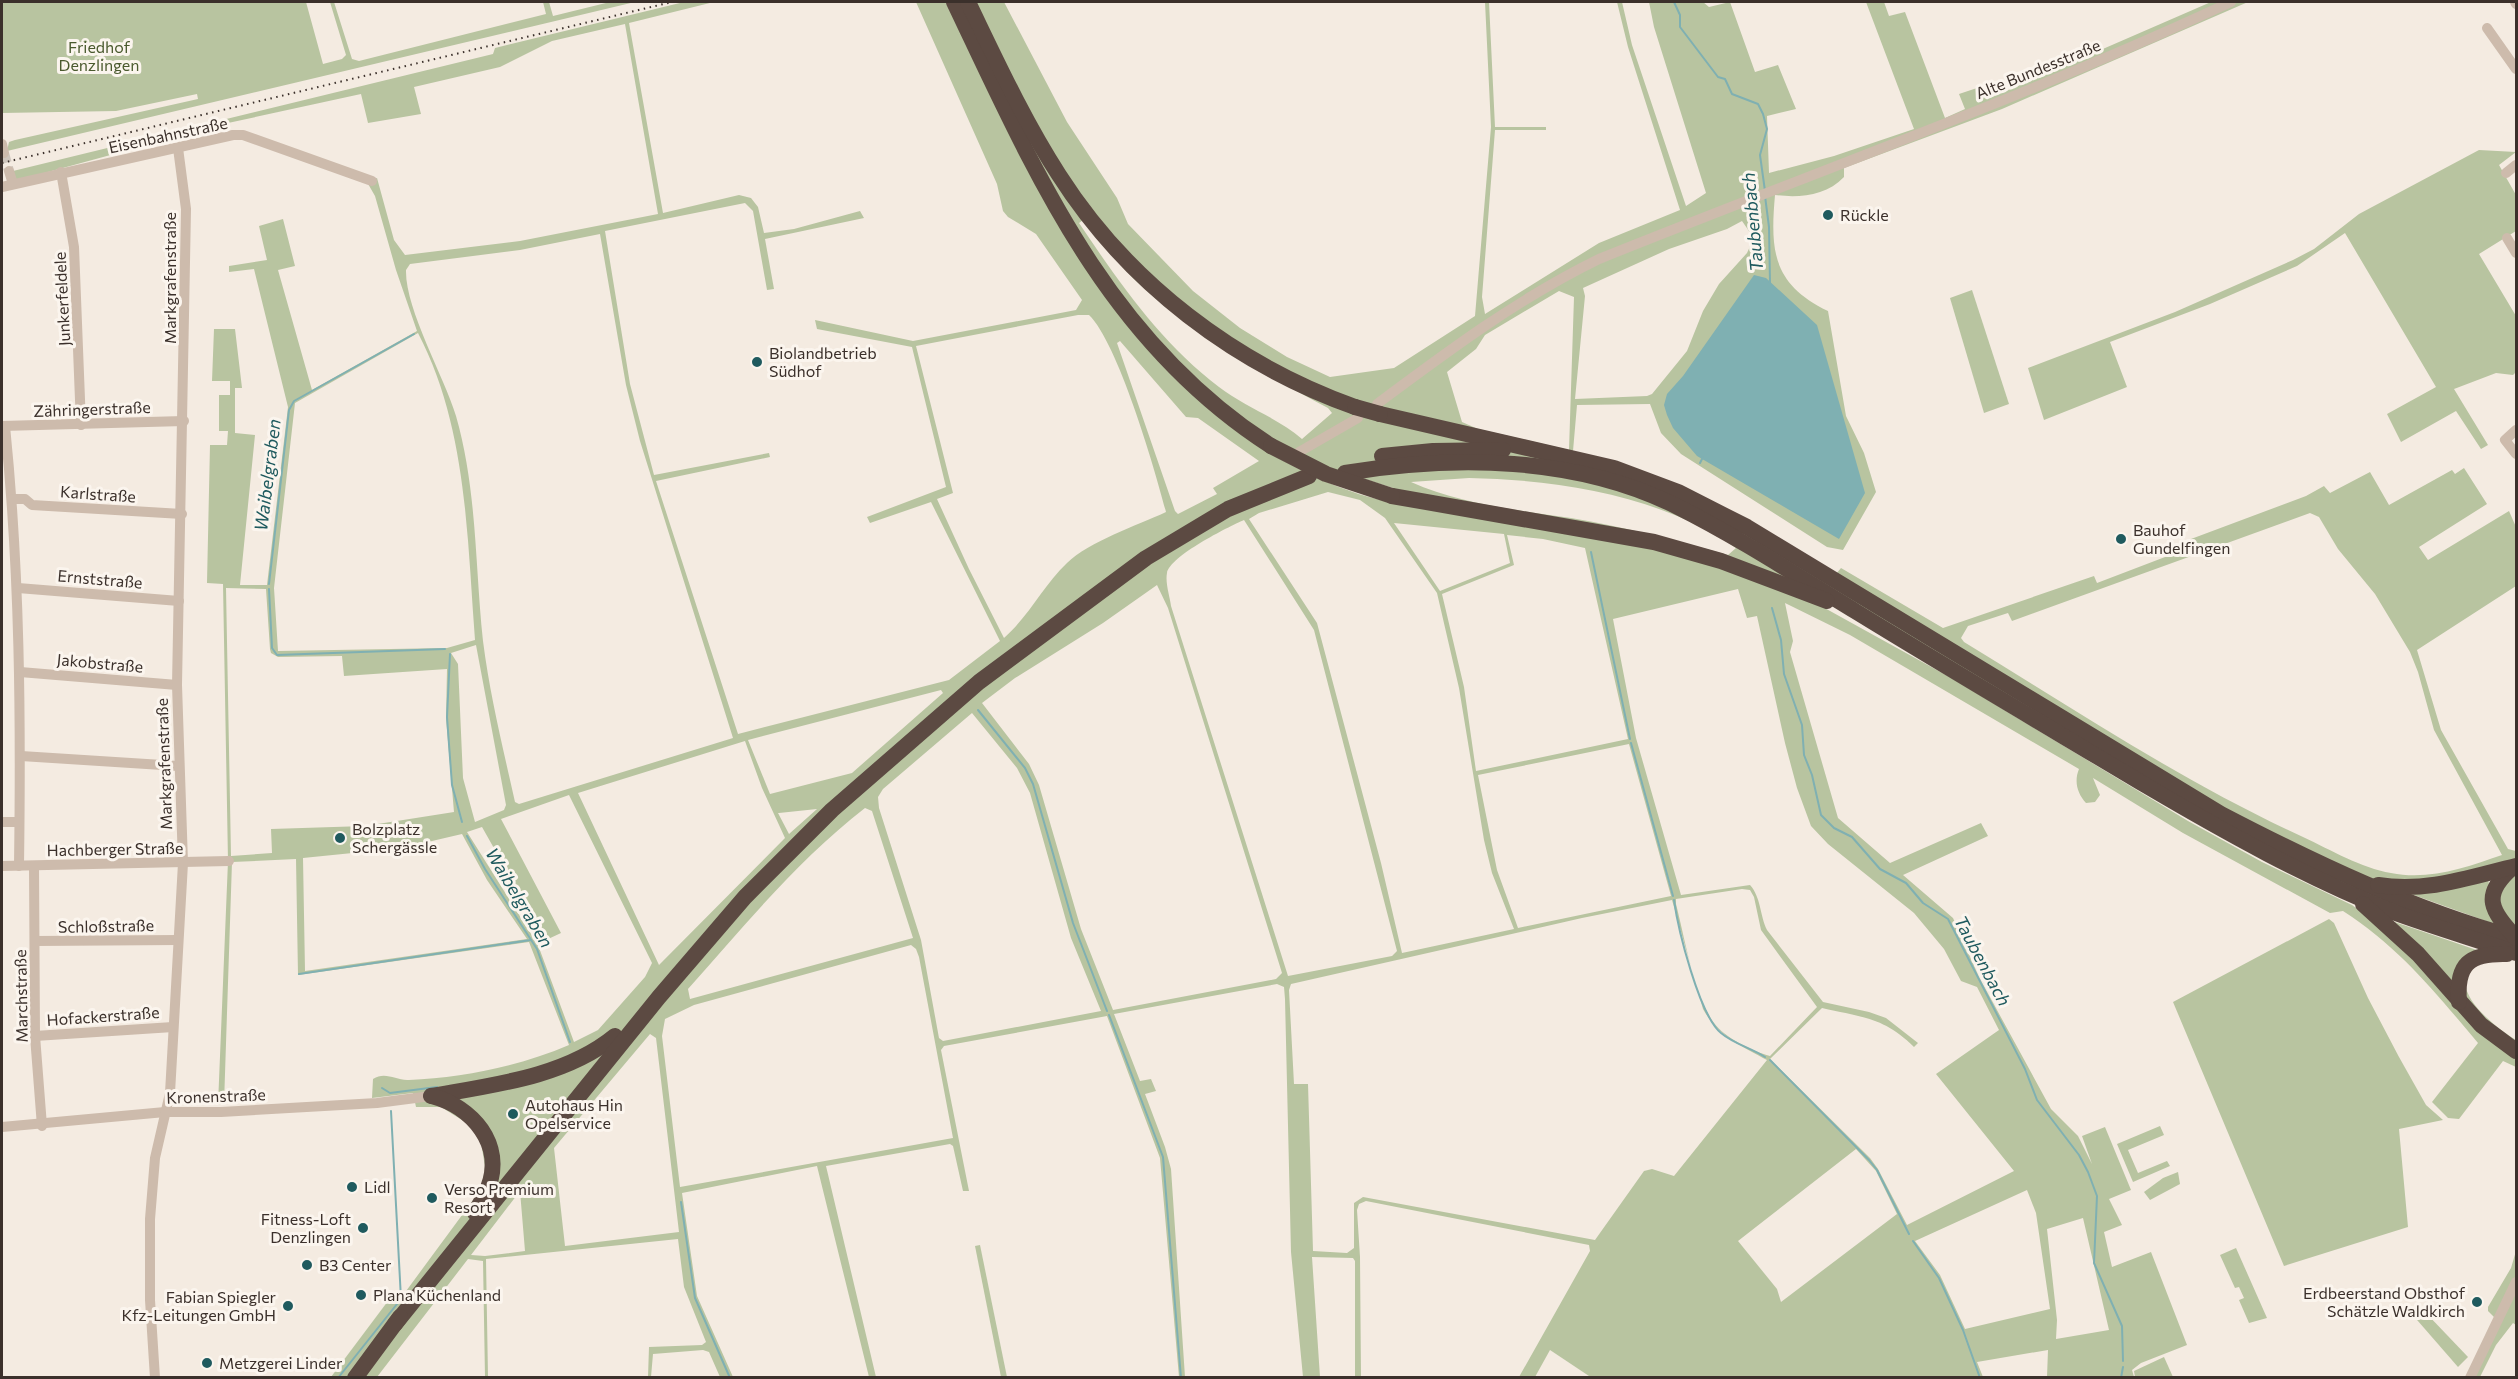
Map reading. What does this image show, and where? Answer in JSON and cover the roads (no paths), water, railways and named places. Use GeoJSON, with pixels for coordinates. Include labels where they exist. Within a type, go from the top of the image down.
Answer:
{"type":"FeatureCollection","features":[{"type":"Feature","properties":{"kind":"highway"},"geometry":{"type":"LineString","coordinates":[[954,2],[1042,185],[1102,283],[1146,339],[1185,380],[1226,416],[1271,446],[1326,474],[1392,496],[1654,542],[1721,561],[1856,612]]}},
{"type":"Feature","properties":{"kind":"highway"},"geometry":{"type":"LineString","coordinates":[[968,2],[1056,171],[1092,221],[1140,274],[1199,325],[1245,355],[1357,412],[1379,409],[1534,451],[1614,468],[1662,485],[1712,508],[2212,809],[2301,856],[2355,888],[2444,930],[2517,954]]}},
{"type":"Feature","properties":{"kind":"highway"},"geometry":{"type":"LineString","coordinates":[[1534,451],[1410,453],[1340,469],[1453,462],[1549,468],[1602,479],[1675,506],[1741,541],[2200,817],[2277,859],[2355,888],[2517,938]]}},
{"type":"Feature","properties":{"kind":"highway"},"geometry":{"type":"LineString","coordinates":[[395,1324],[412,1297],[474,1215],[615,1036],[700,940],[726,917],[824,817],[884,762],[979,682],[1146,558],[1209,519],[1256,496],[1309,476]]}},
{"type":"Feature","properties":{"kind":"highway"},"geometry":{"type":"LineString","coordinates":[[2355,888],[2413,889],[2438,886],[2515,866]]}},
{"type":"Feature","properties":{"kind":"highway"},"geometry":{"type":"LineString","coordinates":[[2515,866],[2495,887],[2492,901],[2497,916],[2517,938]]}},
{"type":"Feature","properties":{"kind":"highway"},"geometry":{"type":"LineString","coordinates":[[2355,888],[2481,1025],[2517,1051]]}},
{"type":"Feature","properties":{"kind":"highway"},"geometry":{"type":"LineString","coordinates":[[355,1377],[585,1086],[726,917]]}},
{"type":"Feature","properties":{"kind":"highway"},"geometry":{"type":"LineString","coordinates":[[2459,1002],[2457,981],[2469,961],[2488,954],[2517,954]]}},
{"type":"Feature","properties":{"kind":"highway"},"geometry":{"type":"LineString","coordinates":[[431,1096],[542,1072],[597,1051],[615,1036]]}},
{"type":"Feature","properties":{"kind":"highway"},"geometry":{"type":"LineString","coordinates":[[431,1096],[468,1113],[487,1139],[493,1166],[489,1187],[474,1215]]}},
{"type":"Feature","properties":{"kind":"street","name":"Alte Bundesstraße"},"geometry":{"type":"LineString","coordinates":[[1379,409],[1498,317],[1558,280],[1599,259],[1854,157],[2000,102],[2125,50],[2231,2]]}},
{"type":"Feature","properties":{"kind":"street"},"geometry":{"type":"LineString","coordinates":[[2487,28],[2517,69]]}},
{"type":"Feature","properties":{"kind":"street","name":"Eisenbahnstraße"},"geometry":{"type":"LineString","coordinates":[[7,186],[62,172],[243,135],[372,180]]}},
{"type":"Feature","properties":{"kind":"street","name":"Markgrafenstraße"},"geometry":{"type":"LineString","coordinates":[[155,1377],[149,1229],[155,1158],[170,1093],[183,863],[177,685],[184,421],[186,209],[178,148]]}},
{"type":"Feature","properties":{"kind":"street"},"geometry":{"type":"LineString","coordinates":[[2506,173],[2517,165]]}},
{"type":"Feature","properties":{"kind":"street"},"geometry":{"type":"LineString","coordinates":[[7,186],[9,171]]}},
{"type":"Feature","properties":{"kind":"street","name":"Junkerfeldele"},"geometry":{"type":"LineString","coordinates":[[62,172],[74,247],[81,425]]}},
{"type":"Feature","properties":{"kind":"street"},"geometry":{"type":"LineString","coordinates":[[2506,238],[2517,253]]}},
{"type":"Feature","properties":{"kind":"street"},"geometry":{"type":"LineString","coordinates":[[1299,452],[1357,412]]}},
{"type":"Feature","properties":{"kind":"street","name":"Zähringerstraße"},"geometry":{"type":"LineString","coordinates":[[3,426],[184,421]]}},
{"type":"Feature","properties":{"kind":"street"},"geometry":{"type":"LineString","coordinates":[[3,426],[13,499],[18,588],[21,756],[18,866]]}},
{"type":"Feature","properties":{"kind":"street"},"geometry":{"type":"LineString","coordinates":[[2517,430],[2505,440],[2517,454]]}},
{"type":"Feature","properties":{"kind":"street","name":"Karlstraße"},"geometry":{"type":"LineString","coordinates":[[13,499],[25,499],[32,505],[182,514]]}},
{"type":"Feature","properties":{"kind":"street","name":"Ernststraße"},"geometry":{"type":"LineString","coordinates":[[18,588],[179,601]]}},
{"type":"Feature","properties":{"kind":"street","name":"Jakobstraße"},"geometry":{"type":"LineString","coordinates":[[20,672],[177,685]]}},
{"type":"Feature","properties":{"kind":"street"},"geometry":{"type":"LineString","coordinates":[[21,756],[178,766]]}},
{"type":"Feature","properties":{"kind":"street"},"geometry":{"type":"LineString","coordinates":[[2,822],[19,822]]}},
{"type":"Feature","properties":{"kind":"street","name":"Hachberger Straße"},"geometry":{"type":"LineString","coordinates":[[2,866],[229,861]]}},
{"type":"Feature","properties":{"kind":"street","name":"Marchstraße"},"geometry":{"type":"LineString","coordinates":[[34,866],[35,1036],[42,1126]]}},
{"type":"Feature","properties":{"kind":"street","name":"Schloßstraße"},"geometry":{"type":"LineString","coordinates":[[35,941],[178,940]]}},
{"type":"Feature","properties":{"kind":"street","name":"Hofackerstraße"},"geometry":{"type":"LineString","coordinates":[[35,1036],[173,1026]]}},
{"type":"Feature","properties":{"kind":"street","name":"Kronenstraße"},"geometry":{"type":"LineString","coordinates":[[2,1127],[42,1126],[165,1113],[293,1108],[431,1096]]}},
{"type":"Feature","properties":{"kind":"street"},"geometry":{"type":"LineString","coordinates":[[2470,1377],[2517,1282]]}},
{"type":"Feature","properties":{"kind":"water"},"geometry":{"type":"Polygon","coordinates":[[[1754,275],[1766,278],[1817,325],[1865,493],[1839,539],[1697,456],[1673,428],[1667,415],[1664,405],[1667,394],[1683,376],[1754,275]]]}},
{"type":"Feature","properties":{"kind":"waterway","name":"Taubenbach"},"geometry":{"type":"LineString","coordinates":[[1674,2],[1680,15],[1680,27],[1718,77],[1725,79],[1732,94],[1758,104],[1763,114],[1767,129],[1760,155],[1765,191]]}},
{"type":"Feature","properties":{"kind":"waterway","name":"Taubenbach"},"geometry":{"type":"LineString","coordinates":[[1765,196],[1769,227],[1770,283]]}},
{"type":"Feature","properties":{"kind":"waterway","name":"Waibelgraben"},"geometry":{"type":"LineString","coordinates":[[269,584],[289,410],[294,401],[414,334]]}},
{"type":"Feature","properties":{"kind":"waterway","name":"Taubenbach"},"geometry":{"type":"LineString","coordinates":[[1700,463],[1703,457]]}},
{"type":"Feature","properties":{"kind":"waterway"},"geometry":{"type":"LineString","coordinates":[[1591,552],[1630,739]]}},
{"type":"Feature","properties":{"kind":"waterway","name":"Waibelgraben"},"geometry":{"type":"LineString","coordinates":[[269,589],[272,648],[277,655],[445,649]]}},
{"type":"Feature","properties":{"kind":"waterway","name":"Taubenbach"},"geometry":{"type":"LineString","coordinates":[[1772,608],[1781,640],[1784,674],[1802,725],[1804,755],[1812,775],[1821,815],[1834,828],[1852,837],[1880,869],[1906,883],[1923,903],[1948,919],[2025,1069],[2037,1100],[2079,1155],[2088,1172],[2097,1196],[2094,1263],[2122,1326],[2123,1361]]}},
{"type":"Feature","properties":{"kind":"waterway","name":"Waibelgraben"},"geometry":{"type":"LineString","coordinates":[[450,654],[447,717],[452,785],[462,822]]}},
{"type":"Feature","properties":{"kind":"waterway"},"geometry":{"type":"LineString","coordinates":[[978,710],[1025,768],[1033,784],[1073,923],[1107,1011]]}},
{"type":"Feature","properties":{"kind":"waterway"},"geometry":{"type":"LineString","coordinates":[[1631,743],[1673,896]]}},
{"type":"Feature","properties":{"kind":"waterway","name":"Waibelgraben"},"geometry":{"type":"LineString","coordinates":[[467,836],[485,869],[537,949],[570,1042]]}},
{"type":"Feature","properties":{"kind":"waterway"},"geometry":{"type":"LineString","coordinates":[[1674,900],[1691,971],[1705,1009],[1713,1023],[1726,1037],[1765,1057]]}},
{"type":"Feature","properties":{"kind":"waterway"},"geometry":{"type":"LineString","coordinates":[[299,974],[531,940]]}},
{"type":"Feature","properties":{"kind":"waterway"},"geometry":{"type":"LineString","coordinates":[[1109,1015],[1163,1157],[1181,1378]]}},
{"type":"Feature","properties":{"kind":"waterway"},"geometry":{"type":"LineString","coordinates":[[1770,1060],[1877,1170],[1909,1234]]}},
{"type":"Feature","properties":{"kind":"waterway"},"geometry":{"type":"LineString","coordinates":[[382,1088],[390,1093],[437,1087]]}},
{"type":"Feature","properties":{"kind":"waterway"},"geometry":{"type":"LineString","coordinates":[[338,1378],[401,1299],[391,1111]]}},
{"type":"Feature","properties":{"kind":"waterway","name":"Waibelgraben"},"geometry":{"type":"LineString","coordinates":[[681,1202],[695,1298],[730,1378]]}},
{"type":"Feature","properties":{"kind":"waterway"},"geometry":{"type":"LineString","coordinates":[[1913,1241],[1939,1278],[1963,1330],[1980,1378]]}},
{"type":"Feature","properties":{"kind":"waterway","name":"Taubenbach"},"geometry":{"type":"LineString","coordinates":[[2121,1378],[2123,1367]]}},
{"type":"Feature","properties":{"kind":"tunnel"},"geometry":{"type":"LineString","coordinates":[[4,153],[9,171]]}},
{"type":"Feature","properties":{"kind":"railway"},"geometry":{"type":"LineString","coordinates":[[2,163],[672,2]]}},
{"type":"Feature","properties":{"kind":"place","name":"Rückle"},"geometry":{"type":"Point","coordinates":[1828,215]}},
{"type":"Feature","properties":{"kind":"place","name":"Biolandbetrieb Südhof"},"geometry":{"type":"Point","coordinates":[757,362]}},
{"type":"Feature","properties":{"kind":"place","name":"Bauhof Gundelfingen"},"geometry":{"type":"Point","coordinates":[2121,539]}},
{"type":"Feature","properties":{"kind":"place","name":"Bolzplatz Schergässle"},"geometry":{"type":"Point","coordinates":[340,838]}},
{"type":"Feature","properties":{"kind":"place","name":"Autohaus Hin Opelservice"},"geometry":{"type":"Point","coordinates":[513,1114]}},
{"type":"Feature","properties":{"kind":"place","name":"Lidl"},"geometry":{"type":"Point","coordinates":[352,1187]}},
{"type":"Feature","properties":{"kind":"place","name":"Verso Premium Resort"},"geometry":{"type":"Point","coordinates":[432,1198]}},
{"type":"Feature","properties":{"kind":"place","name":"Fitness-Loft Denzlingen"},"geometry":{"type":"Point","coordinates":[363,1228]}},
{"type":"Feature","properties":{"kind":"place","name":"B3 Center"},"geometry":{"type":"Point","coordinates":[307,1265]}},
{"type":"Feature","properties":{"kind":"place","name":"Plana Küchenland"},"geometry":{"type":"Point","coordinates":[361,1295]}},
{"type":"Feature","properties":{"kind":"place","name":"Erdbeerstand Obsthof Schätzle Waldkirch"},"geometry":{"type":"Point","coordinates":[2477,1302]}},
{"type":"Feature","properties":{"kind":"place","name":"Fabian Spiegler Kfz-Leitungen GmbH"},"geometry":{"type":"Point","coordinates":[288,1306]}},
{"type":"Feature","properties":{"kind":"place","name":"Metzgerei Linder"},"geometry":{"type":"Point","coordinates":[207,1363]}},
{"type":"Feature","properties":{"kind":"park label","name":"Friedhof Denzlingen"},"geometry":{"type":"Point","coordinates":[99,56]}}]}
